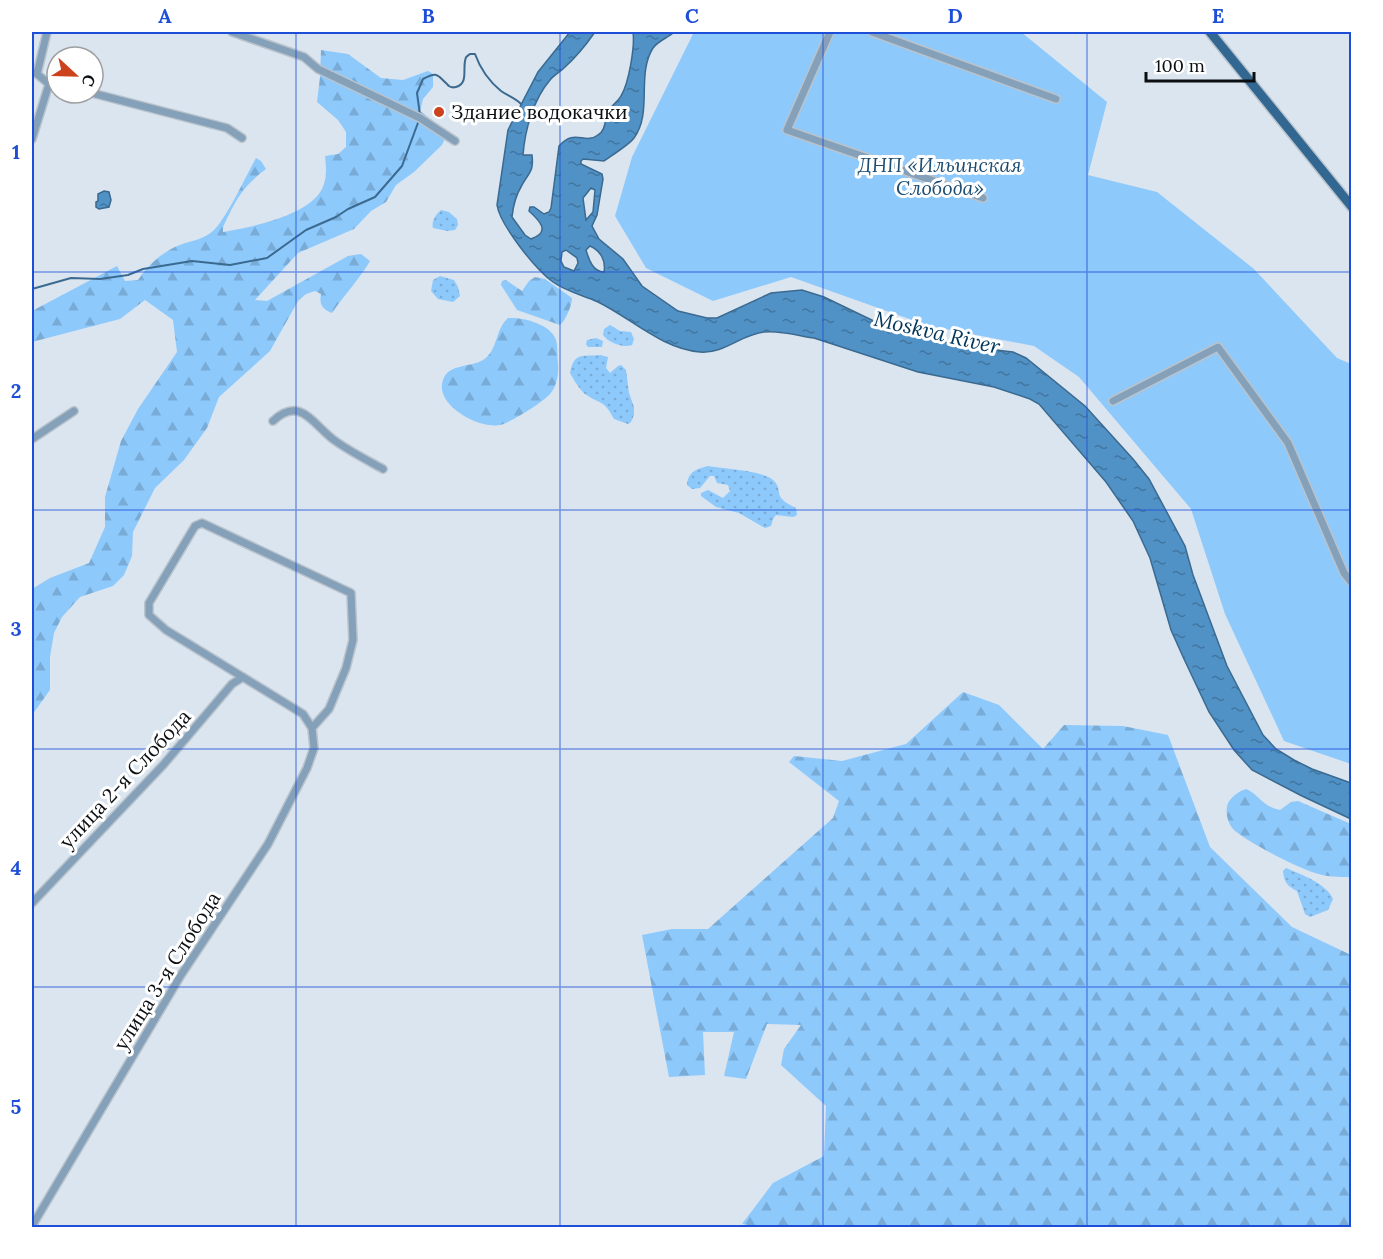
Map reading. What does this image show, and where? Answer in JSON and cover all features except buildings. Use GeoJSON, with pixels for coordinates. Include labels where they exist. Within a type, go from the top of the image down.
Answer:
{"type":"FeatureCollection","features":[{"type":"Feature","properties":{"kind":"main road"},"geometry":{"type":"LineString","coordinates":[[1210,32],[1352,207]]}},
{"type":"Feature","properties":{"kind":"street"},"geometry":{"type":"LineString","coordinates":[[34,73],[47,32]]}},
{"type":"Feature","properties":{"kind":"street"},"geometry":{"type":"LineString","coordinates":[[232,32],[304,57],[318,69],[420,118],[455,141]]}},
{"type":"Feature","properties":{"kind":"street"},"geometry":{"type":"LineString","coordinates":[[830,32],[788,130],[983,198]]}},
{"type":"Feature","properties":{"kind":"street"},"geometry":{"type":"LineString","coordinates":[[872,32],[1056,99]]}},
{"type":"Feature","properties":{"kind":"street"},"geometry":{"type":"LineString","coordinates":[[105,96],[227,128],[243,138]]}},
{"type":"Feature","properties":{"kind":"street"},"geometry":{"type":"LineString","coordinates":[[32,139],[45,105]]}},
{"type":"Feature","properties":{"kind":"street"},"geometry":{"type":"LineString","coordinates":[[1113,401],[1218,347],[1288,443],[1344,573],[1352,583]]}},
{"type":"Feature","properties":{"kind":"street"},"geometry":{"type":"LineString","coordinates":[[273,421],[283,412],[291,410],[302,412],[334,440],[383,469]]}},
{"type":"Feature","properties":{"kind":"street"},"geometry":{"type":"LineString","coordinates":[[32,439],[74,411]]}},
{"type":"Feature","properties":{"kind":"street"},"geometry":{"type":"LineString","coordinates":[[202,523],[351,593],[353,640],[346,668],[329,709],[312,728],[303,714],[166,630],[149,615],[149,603],[195,526],[202,523]]}},
{"type":"Feature","properties":{"kind":"street","name":"улица 2-я Слобода"},"geometry":{"type":"LineString","coordinates":[[32,903],[164,764],[232,684],[243,677]]}},
{"type":"Feature","properties":{"kind":"street","name":"улица 3-я Слобода"},"geometry":{"type":"LineString","coordinates":[[32,1226],[182,975],[268,844],[307,768],[314,748],[312,728]]}},
{"type":"Feature","properties":{"kind":"green space","name":"ДНП «Ильинская Слобода»"},"geometry":{"type":"Polygon","coordinates":[[[694,32],[1021,32],[1107,102],[1088,175],[1157,192],[1254,269],[1337,358],[1351,364],[1351,764],[1284,741],[1225,614],[1191,509],[1079,377],[1034,346],[929,326],[791,277],[713,301],[646,268],[615,216],[632,157],[694,32]]]}},
{"type":"Feature","properties":{"kind":"green space"},"geometry":{"type":"Polygon","coordinates":[[[321,50],[348,54],[381,78],[403,80],[428,71],[433,74],[433,87],[423,99],[420,111],[448,132],[442,145],[414,172],[396,185],[386,202],[371,211],[354,229],[298,253],[255,300],[267,301],[348,256],[361,254],[370,261],[332,313],[324,308],[320,301],[321,294],[315,291],[306,294],[298,301],[270,351],[219,397],[207,428],[184,460],[155,488],[133,532],[132,556],[124,575],[113,586],[80,597],[62,617],[54,633],[50,657],[50,690],[32,715],[32,589],[50,578],[89,563],[105,527],[105,497],[121,441],[138,409],[177,352],[173,320],[145,300],[120,319],[32,342],[32,311],[117,266],[125,281],[138,280],[151,264],[168,251],[210,233],[225,216],[256,158],[266,169],[240,195],[223,227],[223,232],[281,218],[308,204],[318,195],[326,174],[325,156],[338,154],[346,147],[346,132],[338,120],[317,102],[321,50]]]}},
{"type":"Feature","properties":{"kind":"green space"},"geometry":{"type":"Polygon","coordinates":[[[441,210],[449,212],[457,219],[458,225],[455,230],[433,228],[434,218],[441,210]]]}},
{"type":"Feature","properties":{"kind":"green space"},"geometry":{"type":"Polygon","coordinates":[[[440,276],[454,280],[458,287],[460,296],[453,302],[438,299],[431,291],[433,280],[440,276]]]}},
{"type":"Feature","properties":{"kind":"green space"},"geometry":{"type":"Polygon","coordinates":[[[535,277],[545,279],[572,298],[568,312],[560,325],[517,310],[501,285],[502,281],[506,280],[522,291],[535,277]]]}},
{"type":"Feature","properties":{"kind":"green space"},"geometry":{"type":"Polygon","coordinates":[[[508,318],[536,323],[553,334],[557,346],[557,379],[550,394],[518,416],[500,425],[481,423],[470,419],[452,406],[445,398],[442,389],[443,380],[455,368],[478,362],[488,356],[508,318]]]}},
{"type":"Feature","properties":{"kind":"green space"},"geometry":{"type":"Polygon","coordinates":[[[610,325],[620,331],[631,332],[634,339],[632,345],[620,345],[606,338],[603,335],[604,329],[610,325]]]}},
{"type":"Feature","properties":{"kind":"green space"},"geometry":{"type":"Polygon","coordinates":[[[596,338],[603,341],[602,347],[588,347],[587,340],[596,338]]]}},
{"type":"Feature","properties":{"kind":"green space"},"geometry":{"type":"Polygon","coordinates":[[[580,356],[608,357],[606,368],[610,373],[621,365],[626,370],[629,393],[634,407],[634,415],[628,424],[614,419],[604,405],[585,394],[570,373],[574,361],[580,356]]]}},
{"type":"Feature","properties":{"kind":"green space"},"geometry":{"type":"Polygon","coordinates":[[[708,466],[751,472],[773,480],[778,487],[780,497],[796,508],[797,515],[793,517],[776,515],[771,526],[765,528],[739,513],[716,507],[701,496],[701,493],[708,490],[723,498],[730,491],[728,485],[717,483],[714,476],[710,476],[700,488],[692,489],[687,485],[693,472],[708,466]]]}},
{"type":"Feature","properties":{"kind":"green space"},"geometry":{"type":"Polygon","coordinates":[[[963,692],[999,705],[1043,749],[1064,725],[1123,726],[1168,735],[1210,847],[1292,927],[1351,955],[1351,1227],[802,1228],[801,1226],[767,1228],[742,1224],[773,1183],[824,1156],[826,1106],[781,1065],[784,1049],[801,1025],[767,1024],[746,1079],[724,1076],[734,1032],[703,1032],[705,1075],[669,1077],[642,935],[672,929],[708,929],[833,818],[839,801],[789,762],[794,756],[842,761],[906,744],[963,692]]]}},
{"type":"Feature","properties":{"kind":"green space"},"geometry":{"type":"Polygon","coordinates":[[[1246,789],[1265,803],[1280,810],[1291,802],[1298,801],[1351,824],[1351,877],[1328,876],[1307,870],[1260,847],[1233,829],[1227,816],[1228,803],[1236,794],[1246,789]]]}},
{"type":"Feature","properties":{"kind":"green space"},"geometry":{"type":"Polygon","coordinates":[[[1286,868],[1313,880],[1330,893],[1333,899],[1328,910],[1310,917],[1305,914],[1297,891],[1285,881],[1283,871],[1286,868]]]}},
{"type":"Feature","properties":{"kind":"water"},"geometry":{"type":"Polygon","coordinates":[[[570,32],[595,32],[573,60],[550,80],[531,116],[523,155],[532,155],[532,165],[516,197],[512,217],[525,235],[531,239],[542,230],[540,222],[529,211],[530,207],[544,214],[551,208],[559,146],[570,138],[593,138],[600,133],[608,111],[621,96],[631,64],[633,32],[674,32],[655,45],[648,59],[643,117],[634,138],[604,161],[583,159],[581,161],[581,164],[602,174],[597,215],[592,226],[599,239],[623,259],[642,286],[678,311],[717,318],[771,293],[802,290],[824,297],[880,324],[903,332],[961,346],[1013,352],[1026,358],[1085,406],[1149,479],[1185,546],[1193,575],[1227,666],[1263,735],[1276,749],[1294,760],[1351,783],[1351,819],[1252,770],[1234,750],[1209,712],[1171,630],[1150,558],[1133,521],[1106,482],[1039,404],[994,387],[918,372],[814,338],[783,332],[748,336],[709,352],[686,350],[660,339],[598,302],[564,288],[546,276],[512,235],[497,205],[508,130],[538,72],[570,32]],[[591,188],[583,198],[586,220],[593,212],[595,190],[591,188]],[[590,246],[586,250],[594,268],[604,272],[600,254],[590,246]],[[566,250],[562,252],[561,261],[564,267],[574,271],[578,263],[577,258],[566,250]]]}},
{"type":"Feature","properties":{"kind":"water"},"geometry":{"type":"Polygon","coordinates":[[[104,191],[109,192],[111,200],[109,207],[99,209],[96,207],[98,194],[104,191]]]}},
{"type":"Feature","properties":{"kind":"waterway"},"geometry":{"type":"LineString","coordinates":[[420,115],[417,93],[423,79],[435,75],[451,87],[460,85],[464,80],[466,58],[470,54],[475,54],[489,79],[501,91],[521,104]]}},
{"type":"Feature","properties":{"kind":"waterway"},"geometry":{"type":"LineString","coordinates":[[32,289],[71,278],[100,279],[192,261],[230,265],[267,258],[306,230],[375,197],[402,166],[419,120]]}},
{"type":"Feature","properties":{"kind":"place","name":"Здание водокачки"},"geometry":{"type":"Point","coordinates":[439,112]}},
{"type":"Feature","properties":{"kind":"water label","name":"Moskva River"},"geometry":{"type":"Point","coordinates":[937,333]}}]}
